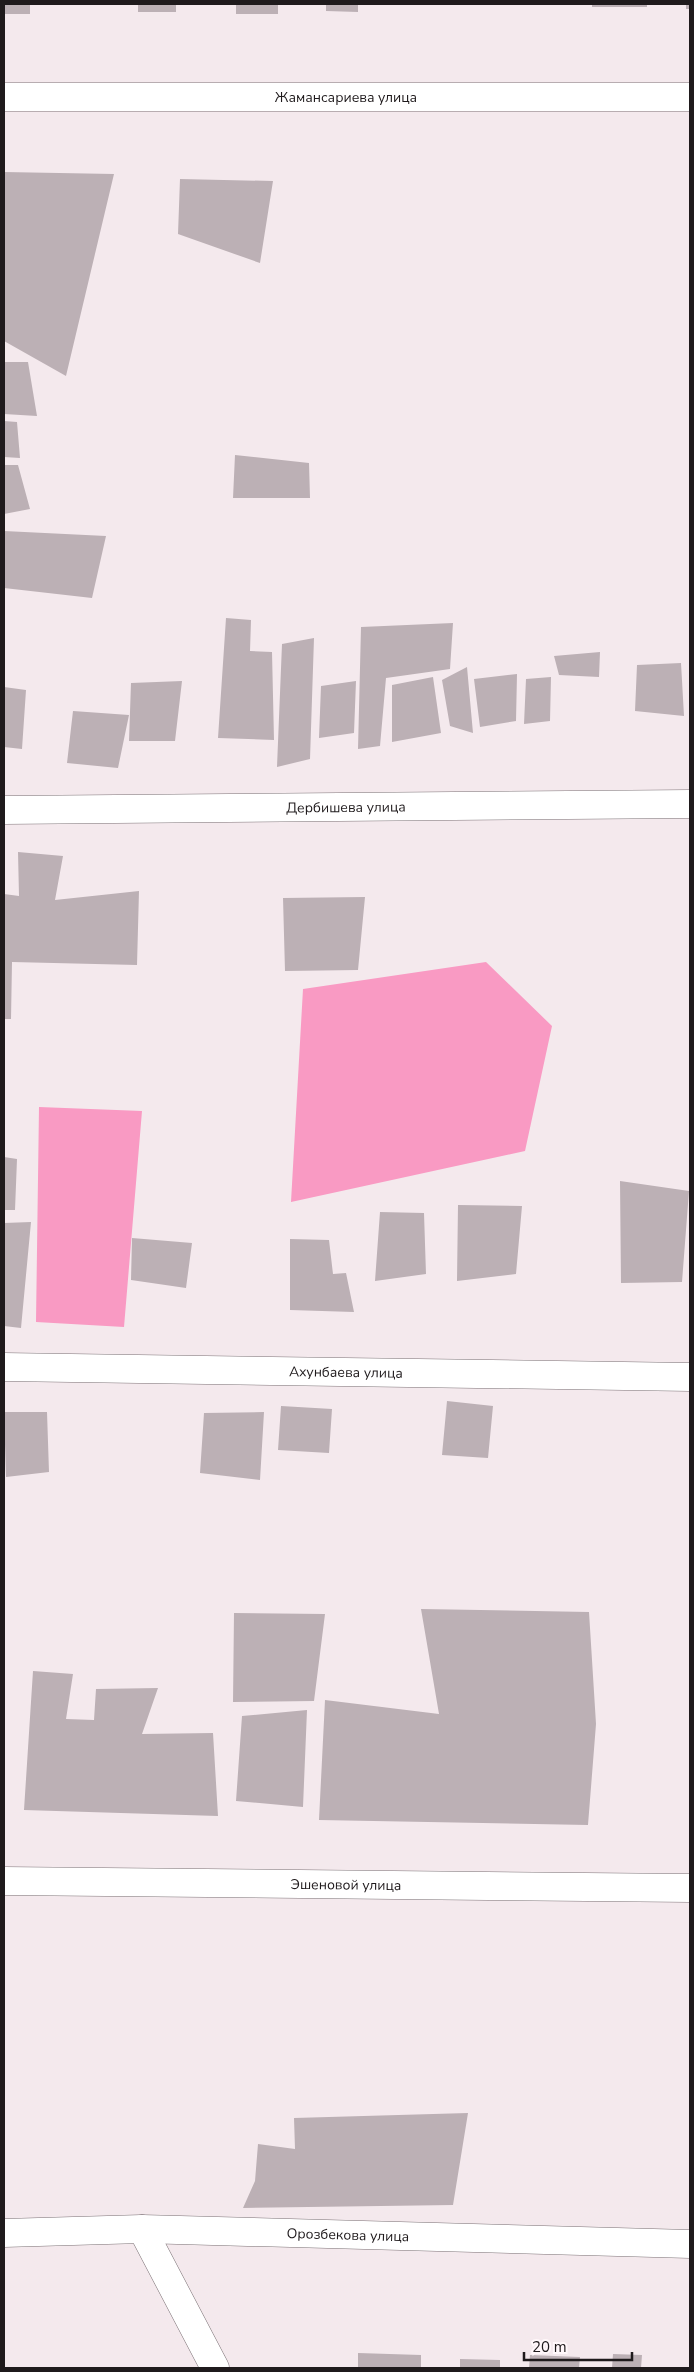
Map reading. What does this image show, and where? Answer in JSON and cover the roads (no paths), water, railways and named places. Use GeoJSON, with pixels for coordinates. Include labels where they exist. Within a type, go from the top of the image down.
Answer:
{"type":"FeatureCollection","features":[{"type":"Feature","properties":{"kind":"street","name":"Жамансариева улица"},"geometry":{"type":"LineString","coordinates":[[4,97],[690,98]]}},
{"type":"Feature","properties":{"kind":"street","name":"Дербишева улица"},"geometry":{"type":"LineString","coordinates":[[4,810],[690,804]]}},
{"type":"Feature","properties":{"kind":"street","name":"Ахунбаева улица"},"geometry":{"type":"LineString","coordinates":[[4,1367],[690,1378]]}},
{"type":"Feature","properties":{"kind":"street","name":"Эшеновой улица"},"geometry":{"type":"LineString","coordinates":[[4,1881],[690,1888]]}},
{"type":"Feature","properties":{"kind":"street","name":"Орозбекова улица"},"geometry":{"type":"LineString","coordinates":[[4,2233],[142,2230],[690,2244]]}},
{"type":"Feature","properties":{"kind":"street"},"geometry":{"type":"LineString","coordinates":[[142,2230],[215,2368]]}}]}
